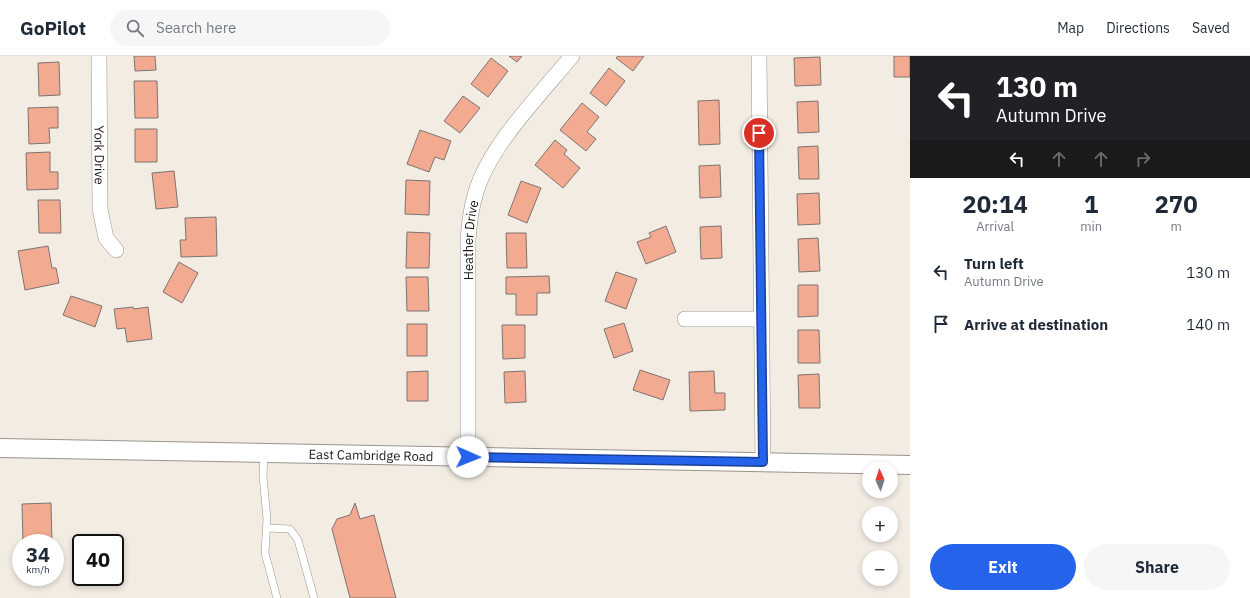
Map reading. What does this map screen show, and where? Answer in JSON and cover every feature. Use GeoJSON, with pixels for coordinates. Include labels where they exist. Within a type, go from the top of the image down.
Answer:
{"type":"FeatureCollection","features":[{"type":"Feature","properties":{"kind":"street","name":"York Drive"},"geometry":{"type":"LineString","coordinates":[[99,56],[100,209],[106,238],[116,250]]}},
{"type":"Feature","properties":{"kind":"street","name":"Heather Drive"},"geometry":{"type":"LineString","coordinates":[[468,457],[468,240],[470,215],[476,192],[486,168],[499,146],[572,56]]}},
{"type":"Feature","properties":{"kind":"street"},"geometry":{"type":"LineString","coordinates":[[758,56],[763,462]]}},
{"type":"Feature","properties":{"kind":"street"},"geometry":{"type":"LineString","coordinates":[[685,319],[761,318]]}},
{"type":"Feature","properties":{"kind":"street","name":"East Cambridge Road"},"geometry":{"type":"LineString","coordinates":[[0,448],[910,465]]}},
{"type":"Feature","properties":{"kind":"lane"},"geometry":{"type":"LineString","coordinates":[[264,453],[263,476],[267,528],[265,553],[277,598]]}},
{"type":"Feature","properties":{"kind":"lane"},"geometry":{"type":"LineString","coordinates":[[267,528],[290,530],[298,540],[314,598]]}},
{"type":"Feature","properties":{"kind":"building"},"geometry":{"type":"Polygon","coordinates":[[[134,56],[155,56],[156,70],[135,71],[134,56]]]}},
{"type":"Feature","properties":{"kind":"building"},"geometry":{"type":"Polygon","coordinates":[[[509,56],[522,56],[517,62],[509,56]]]}},
{"type":"Feature","properties":{"kind":"building"},"geometry":{"type":"Polygon","coordinates":[[[618,56],[644,56],[633,71],[616,58],[618,56]]]}},
{"type":"Feature","properties":{"kind":"building"},"geometry":{"type":"Polygon","coordinates":[[[894,56],[910,56],[910,77],[894,77],[894,56]]]}},
{"type":"Feature","properties":{"kind":"building"},"geometry":{"type":"Polygon","coordinates":[[[820,57],[821,85],[795,86],[794,58],[820,57]]]}},
{"type":"Feature","properties":{"kind":"building"},"geometry":{"type":"Polygon","coordinates":[[[491,58],[508,71],[488,97],[471,84],[491,58]]]}},
{"type":"Feature","properties":{"kind":"building"},"geometry":{"type":"Polygon","coordinates":[[[59,62],[60,95],[39,96],[38,63],[59,62]]]}},
{"type":"Feature","properties":{"kind":"building"},"geometry":{"type":"Polygon","coordinates":[[[609,68],[625,81],[606,106],[590,93],[609,68]]]}},
{"type":"Feature","properties":{"kind":"building"},"geometry":{"type":"Polygon","coordinates":[[[134,81],[157,81],[158,118],[135,118],[134,81]]]}},
{"type":"Feature","properties":{"kind":"building"},"geometry":{"type":"Polygon","coordinates":[[[463,96],[480,108],[460,133],[444,121],[463,96]]]}},
{"type":"Feature","properties":{"kind":"building"},"geometry":{"type":"Polygon","coordinates":[[[719,100],[720,144],[699,145],[698,101],[719,100]]]}},
{"type":"Feature","properties":{"kind":"building"},"geometry":{"type":"Polygon","coordinates":[[[818,101],[819,132],[798,133],[797,102],[818,101]]]}},
{"type":"Feature","properties":{"kind":"building"},"geometry":{"type":"Polygon","coordinates":[[[582,103],[599,117],[587,132],[596,139],[586,151],[560,130],[582,103]]]}},
{"type":"Feature","properties":{"kind":"building"},"geometry":{"type":"Polygon","coordinates":[[[58,107],[58,128],[49,128],[50,143],[29,144],[28,108],[58,107]]]}},
{"type":"Feature","properties":{"kind":"building"},"geometry":{"type":"Polygon","coordinates":[[[135,129],[157,129],[157,162],[135,162],[135,129]]]}},
{"type":"Feature","properties":{"kind":"building"},"geometry":{"type":"Polygon","coordinates":[[[420,130],[451,141],[444,160],[435,157],[429,172],[407,164],[420,130]]]}},
{"type":"Feature","properties":{"kind":"building"},"geometry":{"type":"Polygon","coordinates":[[[555,140],[567,150],[564,154],[580,168],[563,188],[535,165],[555,140]]]}},
{"type":"Feature","properties":{"kind":"building"},"geometry":{"type":"Polygon","coordinates":[[[818,146],[819,179],[799,179],[798,147],[818,146]]]}},
{"type":"Feature","properties":{"kind":"building"},"geometry":{"type":"Polygon","coordinates":[[[50,152],[50,172],[58,172],[58,189],[27,190],[26,153],[50,152]]]}},
{"type":"Feature","properties":{"kind":"building"},"geometry":{"type":"Polygon","coordinates":[[[720,165],[721,197],[700,198],[699,166],[720,165]]]}},
{"type":"Feature","properties":{"kind":"building"},"geometry":{"type":"Polygon","coordinates":[[[174,171],[178,207],[156,209],[152,173],[174,171]]]}},
{"type":"Feature","properties":{"kind":"building"},"geometry":{"type":"Polygon","coordinates":[[[406,180],[430,181],[429,215],[405,214],[406,180]]]}},
{"type":"Feature","properties":{"kind":"building"},"geometry":{"type":"Polygon","coordinates":[[[521,181],[541,188],[527,223],[508,215],[521,181]]]}},
{"type":"Feature","properties":{"kind":"building"},"geometry":{"type":"Polygon","coordinates":[[[819,193],[820,224],[798,225],[797,194],[819,193]]]}},
{"type":"Feature","properties":{"kind":"building"},"geometry":{"type":"Polygon","coordinates":[[[38,200],[60,200],[61,233],[39,233],[38,200]]]}},
{"type":"Feature","properties":{"kind":"building"},"geometry":{"type":"Polygon","coordinates":[[[216,217],[217,256],[181,257],[180,240],[186,240],[185,218],[216,217]]]}},
{"type":"Feature","properties":{"kind":"building"},"geometry":{"type":"Polygon","coordinates":[[[666,226],[676,252],[646,264],[637,242],[651,237],[649,233],[666,226]]]}},
{"type":"Feature","properties":{"kind":"building"},"geometry":{"type":"Polygon","coordinates":[[[721,226],[722,258],[701,259],[700,227],[721,226]]]}},
{"type":"Feature","properties":{"kind":"building"},"geometry":{"type":"Polygon","coordinates":[[[407,232],[430,233],[429,268],[406,268],[407,232]]]}},
{"type":"Feature","properties":{"kind":"building"},"geometry":{"type":"Polygon","coordinates":[[[506,233],[526,233],[527,268],[507,268],[506,233]]]}},
{"type":"Feature","properties":{"kind":"building"},"geometry":{"type":"Polygon","coordinates":[[[818,238],[820,271],[799,272],[798,239],[818,238]]]}},
{"type":"Feature","properties":{"kind":"building"},"geometry":{"type":"Polygon","coordinates":[[[48,246],[52,268],[56,268],[59,283],[25,290],[18,251],[48,246]]]}},
{"type":"Feature","properties":{"kind":"building"},"geometry":{"type":"Polygon","coordinates":[[[179,262],[198,273],[182,303],[163,292],[179,262]]]}},
{"type":"Feature","properties":{"kind":"building"},"geometry":{"type":"Polygon","coordinates":[[[616,272],[637,279],[626,309],[605,301],[616,272]]]}},
{"type":"Feature","properties":{"kind":"building"},"geometry":{"type":"Polygon","coordinates":[[[549,276],[550,293],[537,293],[537,315],[516,315],[516,294],[506,294],[506,277],[549,276]]]}},
{"type":"Feature","properties":{"kind":"building"},"geometry":{"type":"Polygon","coordinates":[[[406,277],[428,277],[429,311],[407,311],[406,277]]]}},
{"type":"Feature","properties":{"kind":"building"},"geometry":{"type":"Polygon","coordinates":[[[798,285],[818,285],[818,316],[798,317],[798,285]]]}},
{"type":"Feature","properties":{"kind":"building"},"geometry":{"type":"Polygon","coordinates":[[[71,296],[102,306],[95,327],[63,315],[71,296]]]}},
{"type":"Feature","properties":{"kind":"building"},"geometry":{"type":"Polygon","coordinates":[[[133,307],[134,309],[148,307],[152,339],[127,342],[125,328],[117,329],[114,309],[133,307]]]}},
{"type":"Feature","properties":{"kind":"building"},"geometry":{"type":"Polygon","coordinates":[[[624,323],[633,351],[614,358],[604,329],[624,323]]]}},
{"type":"Feature","properties":{"kind":"building"},"geometry":{"type":"Polygon","coordinates":[[[407,324],[427,324],[427,356],[407,356],[407,324]]]}},
{"type":"Feature","properties":{"kind":"building"},"geometry":{"type":"Polygon","coordinates":[[[502,325],[525,325],[525,358],[503,359],[502,325]]]}},
{"type":"Feature","properties":{"kind":"building"},"geometry":{"type":"Polygon","coordinates":[[[798,330],[819,330],[820,363],[798,363],[798,330]]]}},
{"type":"Feature","properties":{"kind":"building"},"geometry":{"type":"Polygon","coordinates":[[[640,370],[670,380],[663,400],[633,390],[640,370]]]}},
{"type":"Feature","properties":{"kind":"building"},"geometry":{"type":"Polygon","coordinates":[[[428,371],[428,401],[407,401],[407,372],[428,371]]]}},
{"type":"Feature","properties":{"kind":"building"},"geometry":{"type":"Polygon","coordinates":[[[525,371],[526,402],[505,403],[504,372],[525,371]]]}},
{"type":"Feature","properties":{"kind":"building"},"geometry":{"type":"Polygon","coordinates":[[[714,371],[715,393],[725,393],[725,410],[690,411],[689,372],[714,371]]]}},
{"type":"Feature","properties":{"kind":"building"},"geometry":{"type":"Polygon","coordinates":[[[819,374],[820,408],[799,408],[798,375],[819,374]]]}},
{"type":"Feature","properties":{"kind":"building"},"geometry":{"type":"Polygon","coordinates":[[[51,503],[52,534],[23,534],[22,504],[51,503]]]}},
{"type":"Feature","properties":{"kind":"building"},"geometry":{"type":"Polygon","coordinates":[[[355,503],[360,519],[374,515],[396,598],[350,598],[332,529],[337,519],[350,515],[355,503]]]}},
{"type":"Feature","properties":{"kind":"route"},"geometry":{"type":"LineString","coordinates":[[468,457],[763,462],[759,133]]}}]}
